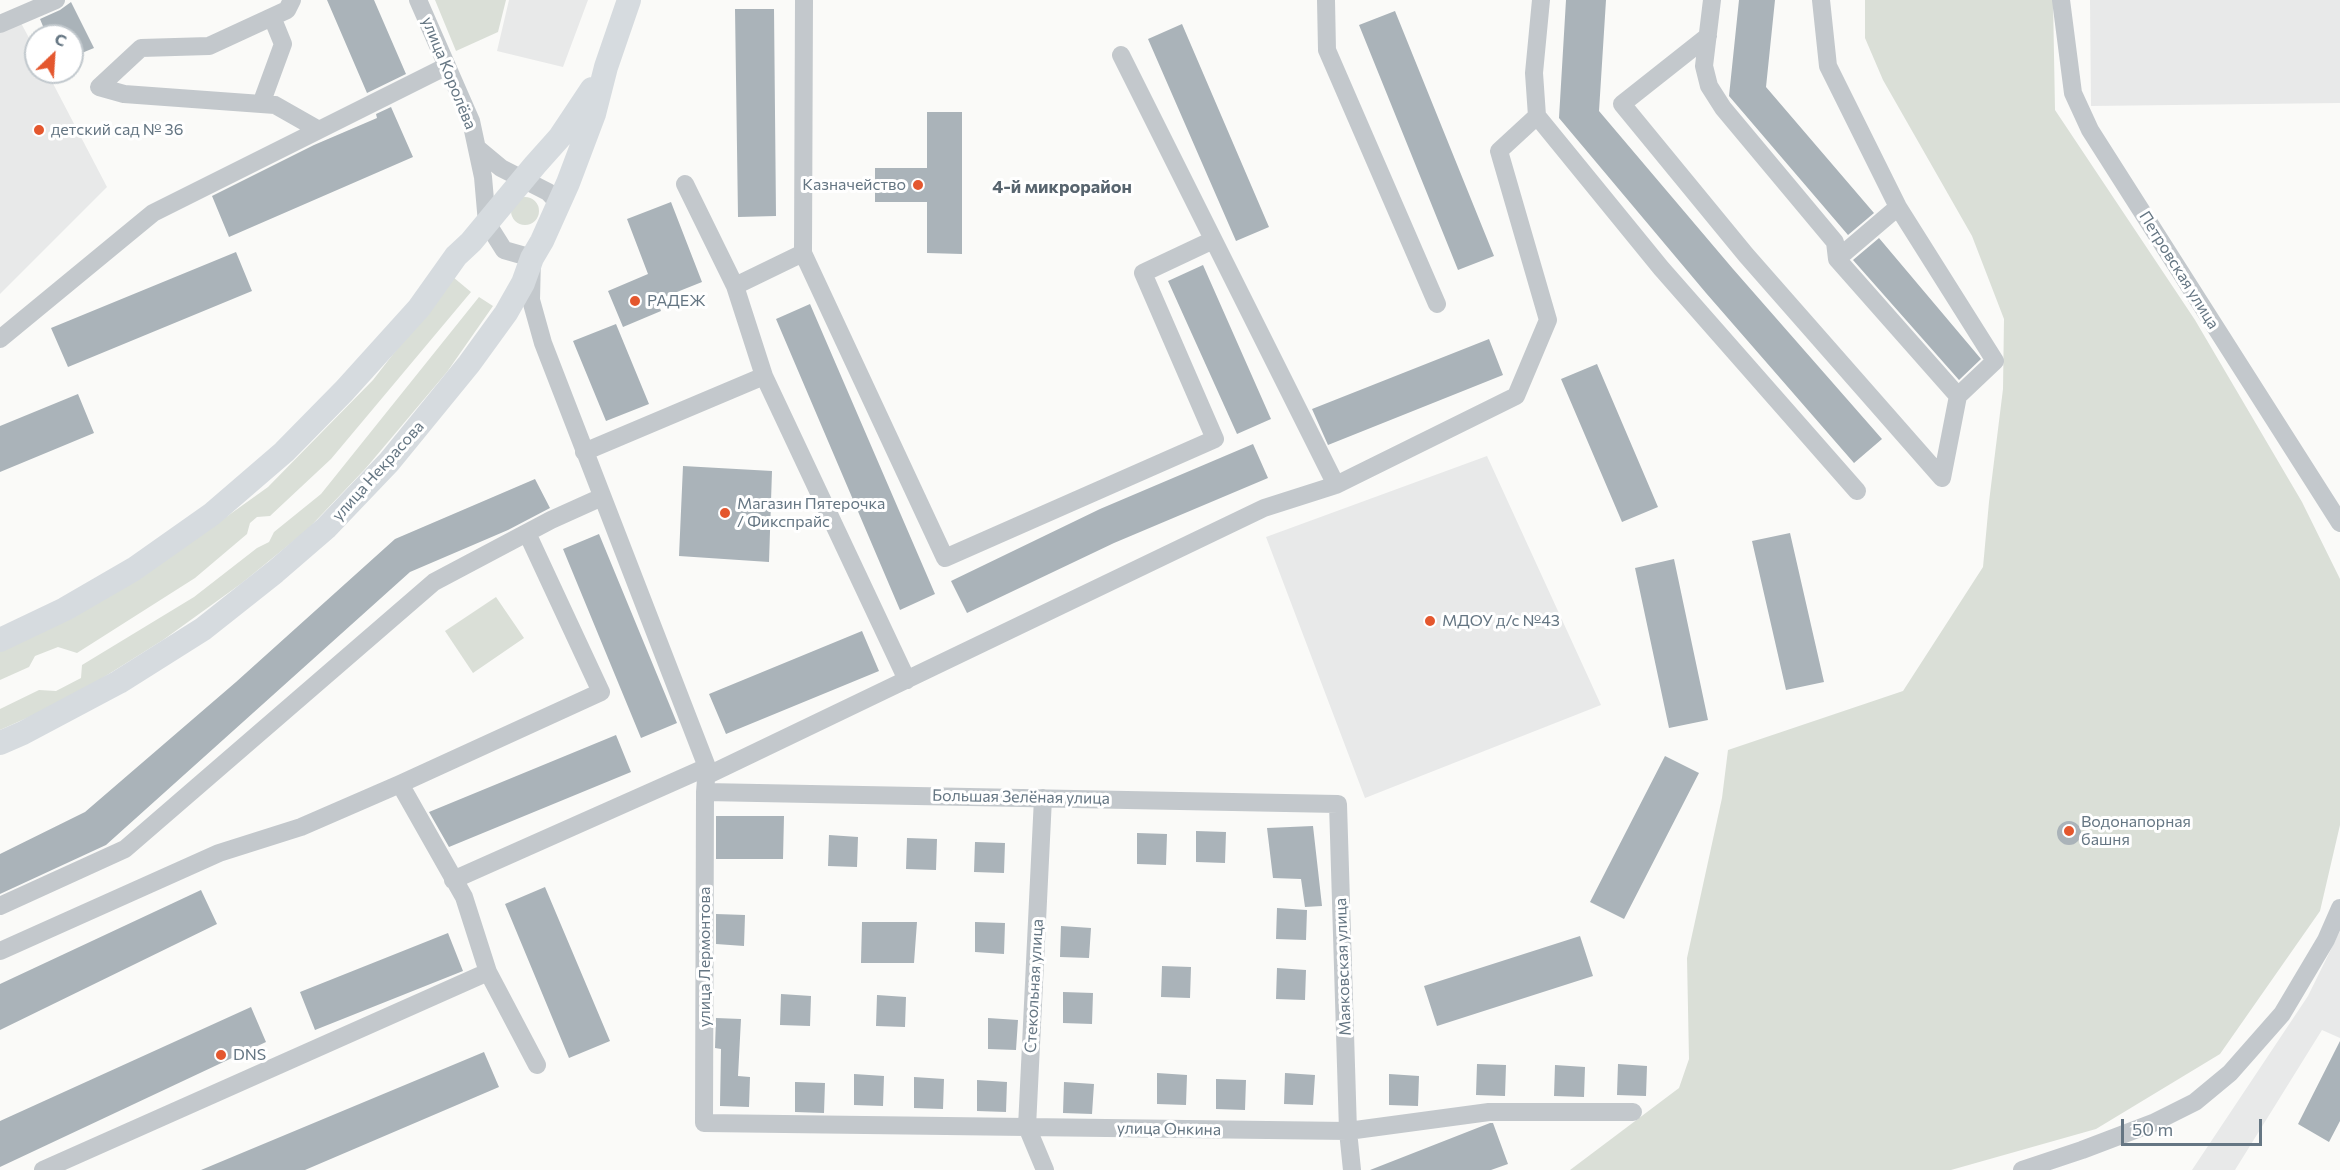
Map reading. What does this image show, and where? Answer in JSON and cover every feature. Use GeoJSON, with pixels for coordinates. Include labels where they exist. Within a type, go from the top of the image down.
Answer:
{"type":"FeatureCollection","features":[{"type":"Feature","properties":{"kind":"main road","name":"улица Некрасова"},"geometry":{"type":"LineString","coordinates":[[0,743],[119,682],[203,629],[326,528],[389,462],[469,364],[517,293],[559,204],[594,114],[606,67],[629,0]]}},
{"type":"Feature","properties":{"kind":"main road","name":"улица Некрасова"},"geometry":{"type":"LineString","coordinates":[[0,640],[65,609],[134,568],[212,513],[284,452],[419,308],[456,256],[471,242],[560,137],[606,67]]}},
{"type":"Feature","properties":{"kind":"street"},"geometry":{"type":"LineString","coordinates":[[0,24],[56,0]]}},
{"type":"Feature","properties":{"kind":"street"},"geometry":{"type":"LineString","coordinates":[[292,0],[287,10],[209,46],[141,48],[99,87],[124,94],[275,105],[319,130]]}},
{"type":"Feature","properties":{"kind":"street","name":"улица Королёва"},"geometry":{"type":"LineString","coordinates":[[418,0],[471,121],[483,177],[487,223]]}},
{"type":"Feature","properties":{"kind":"street"},"geometry":{"type":"LineString","coordinates":[[804,0],[803,253],[945,558],[1215,439],[1143,273],[1213,240]]}},
{"type":"Feature","properties":{"kind":"street"},"geometry":{"type":"LineString","coordinates":[[1326,0],[1327,50],[1437,304]]}},
{"type":"Feature","properties":{"kind":"street"},"geometry":{"type":"LineString","coordinates":[[1541,0],[1534,73],[1537,117],[1661,268],[1857,491]]}},
{"type":"Feature","properties":{"kind":"street"},"geometry":{"type":"LineString","coordinates":[[1712,0],[1704,66],[1709,86],[1723,108],[1836,242],[1837,259],[1958,396]]}},
{"type":"Feature","properties":{"kind":"street"},"geometry":{"type":"LineString","coordinates":[[1708,36],[1622,104],[1746,255],[1942,478],[1958,396],[1995,361],[1898,207],[1828,66],[1821,0]]}},
{"type":"Feature","properties":{"kind":"street","name":"Петровская улица"},"geometry":{"type":"LineString","coordinates":[[2061,0],[2073,93],[2090,130],[2340,523]]}},
{"type":"Feature","properties":{"kind":"street"},"geometry":{"type":"LineString","coordinates":[[261,104],[283,44],[272,17]]}},
{"type":"Feature","properties":{"kind":"street"},"geometry":{"type":"LineString","coordinates":[[1121,56],[1336,485]]}},
{"type":"Feature","properties":{"kind":"street"},"geometry":{"type":"LineString","coordinates":[[0,339],[153,213],[447,66]]}},
{"type":"Feature","properties":{"kind":"street"},"geometry":{"type":"LineString","coordinates":[[453,880],[706,778],[1264,508],[1336,485],[1516,396],[1548,320],[1500,151],[1537,117]]}},
{"type":"Feature","properties":{"kind":"street","name":"улица Королёва"},"geometry":{"type":"LineString","coordinates":[[477,148],[501,168],[548,192],[559,204]]}},
{"type":"Feature","properties":{"kind":"street"},"geometry":{"type":"LineString","coordinates":[[685,184],[735,286],[764,376],[907,680]]}},
{"type":"Feature","properties":{"kind":"street"},"geometry":{"type":"LineString","coordinates":[[1837,259],[1898,207]]}},
{"type":"Feature","properties":{"kind":"street"},"geometry":{"type":"LineString","coordinates":[[487,223],[504,249],[532,258],[531,300],[543,342],[706,778]]}},
{"type":"Feature","properties":{"kind":"street"},"geometry":{"type":"LineString","coordinates":[[735,286],[803,253]]}},
{"type":"Feature","properties":{"kind":"street"},"geometry":{"type":"LineString","coordinates":[[584,452],[764,376]]}},
{"type":"Feature","properties":{"kind":"street"},"geometry":{"type":"LineString","coordinates":[[0,906],[125,849],[434,582],[527,532],[602,497]]}},
{"type":"Feature","properties":{"kind":"street"},"geometry":{"type":"LineString","coordinates":[[0,951],[219,854],[301,826],[400,784],[601,692],[527,532]]}},
{"type":"Feature","properties":{"kind":"street","name":"Большая Зелёная улица"},"geometry":{"type":"LineString","coordinates":[[706,778],[1043,798],[1338,804]]}},
{"type":"Feature","properties":{"kind":"street","name":"улица Лермонтова"},"geometry":{"type":"LineString","coordinates":[[704,1123],[706,778]]}},
{"type":"Feature","properties":{"kind":"street"},"geometry":{"type":"LineString","coordinates":[[400,784],[464,897],[488,972],[537,1065]]}},
{"type":"Feature","properties":{"kind":"street","name":"Стекольная улица"},"geometry":{"type":"LineString","coordinates":[[1043,798],[1027,1127],[1045,1170]]}},
{"type":"Feature","properties":{"kind":"street","name":"Маяковская улица"},"geometry":{"type":"LineString","coordinates":[[1338,804],[1348,1131],[1352,1170]]}},
{"type":"Feature","properties":{"kind":"street"},"geometry":{"type":"LineString","coordinates":[[2022,1170],[2153,1123],[2195,1102],[2204,1095],[2252,1051],[2282,1014],[2326,940],[2340,908]]}},
{"type":"Feature","properties":{"kind":"street"},"geometry":{"type":"LineString","coordinates":[[43,1170],[488,972]]}},
{"type":"Feature","properties":{"kind":"street","name":"улица Онкина"},"geometry":{"type":"LineString","coordinates":[[704,1123],[1348,1131],[1490,1112],[1633,1112]]}},
{"type":"Feature","properties":{"kind":"shaded area"},"geometry":{"type":"Polygon","coordinates":[[[435,0],[506,0],[498,32],[456,51],[435,0]]]}},
{"type":"Feature","properties":{"kind":"shaded area"},"geometry":{"type":"Polygon","coordinates":[[[509,0],[588,0],[563,67],[497,51],[509,0]]]}},
{"type":"Feature","properties":{"kind":"shaded area"},"geometry":{"type":"Polygon","coordinates":[[[1865,0],[2053,0],[2055,110],[2195,320],[2302,502],[2340,579],[2340,825],[2320,911],[2220,1054],[2096,1129],[1951,1170],[1570,1170],[1679,1088],[1689,1059],[1687,958],[1722,798],[1728,750],[1903,691],[1983,567],[2003,389],[2004,319],[1972,236],[1883,80],[1865,38],[1865,0]]]}},
{"type":"Feature","properties":{"kind":"shaded area"},"geometry":{"type":"Polygon","coordinates":[[[2090,0],[2340,0],[2340,103],[2091,106],[2090,0]]]}},
{"type":"Feature","properties":{"kind":"shaded area","name":"детский сад № 36"},"geometry":{"type":"Polygon","coordinates":[[[21,23],[24,29],[24,84],[53,84],[107,187],[0,294],[0,33],[21,23]]]}},
{"type":"Feature","properties":{"kind":"shaded area"},"geometry":{"type":"Polygon","coordinates":[[[525,197],[535,201],[539,211],[535,221],[525,225],[515,221],[511,211],[515,201],[525,197]]]}},
{"type":"Feature","properties":{"kind":"shaded area"},"geometry":{"type":"Polygon","coordinates":[[[453,277],[471,292],[331,459],[270,516],[257,517],[250,523],[247,534],[195,578],[77,653],[58,647],[35,656],[29,667],[0,680],[0,649],[201,535],[268,487],[373,380],[453,277]]]}},
{"type":"Feature","properties":{"kind":"shaded area"},"geometry":{"type":"Polygon","coordinates":[[[479,297],[493,306],[447,372],[366,468],[307,530],[242,583],[163,640],[69,699],[0,730],[0,709],[39,690],[56,691],[81,678],[82,665],[194,597],[257,548],[269,542],[274,532],[321,494],[479,297]]]}},
{"type":"Feature","properties":{"kind":"shaded area","name":"МДОУ д/с №43"},"geometry":{"type":"Polygon","coordinates":[[[1487,456],[1601,705],[1365,798],[1266,537],[1487,456]]]}},
{"type":"Feature","properties":{"kind":"shaded area"},"geometry":{"type":"Polygon","coordinates":[[[496,597],[524,638],[473,673],[445,631],[496,597]]]}},
{"type":"Feature","properties":{"kind":"shaded area"},"geometry":{"type":"Polygon","coordinates":[[[2340,931],[2340,1038],[2322,1030],[2235,1170],[2192,1170],[2308,996],[2340,931]]]}},
{"type":"Feature","properties":{"kind":"building"},"geometry":{"type":"Polygon","coordinates":[[[327,0],[374,0],[406,74],[367,93],[327,0]]]}},
{"type":"Feature","properties":{"kind":"building"},"geometry":{"type":"Polygon","coordinates":[[[1566,0],[1606,0],[1599,111],[1882,439],[1854,463],[1706,293],[1559,118],[1566,0]]]}},
{"type":"Feature","properties":{"kind":"building"},"geometry":{"type":"Polygon","coordinates":[[[1739,0],[1775,0],[1766,87],[1874,213],[1848,235],[1729,96],[1739,0]]]}},
{"type":"Feature","properties":{"kind":"building"},"geometry":{"type":"Polygon","coordinates":[[[71,2],[82,24],[42,24],[40,19],[71,2]]]}},
{"type":"Feature","properties":{"kind":"building"},"geometry":{"type":"Polygon","coordinates":[[[735,9],[774,9],[776,216],[738,217],[735,9]]]}},
{"type":"Feature","properties":{"kind":"building"},"geometry":{"type":"Polygon","coordinates":[[[1395,11],[1494,256],[1458,270],[1359,25],[1395,11]]]}},
{"type":"Feature","properties":{"kind":"building"},"geometry":{"type":"Polygon","coordinates":[[[1182,24],[1269,227],[1236,241],[1148,39],[1182,24]]]}},
{"type":"Feature","properties":{"kind":"building"},"geometry":{"type":"Polygon","coordinates":[[[84,28],[94,48],[84,52],[84,28]]]}},
{"type":"Feature","properties":{"kind":"building"},"geometry":{"type":"Polygon","coordinates":[[[391,107],[413,157],[229,237],[212,196],[314,145],[377,118],[376,114],[391,107]]]}},
{"type":"Feature","properties":{"kind":"building","name":"Казначейство"},"geometry":{"type":"Polygon","coordinates":[[[927,112],[962,112],[962,254],[927,253],[927,202],[875,202],[875,168],[927,168],[927,112]]]}},
{"type":"Feature","properties":{"kind":"building"},"geometry":{"type":"Polygon","coordinates":[[[671,202],[702,282],[657,300],[661,311],[623,327],[608,291],[648,274],[627,219],[671,202]]]}},
{"type":"Feature","properties":{"kind":"building"},"geometry":{"type":"Polygon","coordinates":[[[1879,238],[1981,359],[1959,380],[1853,260],[1879,238]]]}},
{"type":"Feature","properties":{"kind":"building"},"geometry":{"type":"Polygon","coordinates":[[[236,252],[252,291],[68,367],[51,328],[236,252]]]}},
{"type":"Feature","properties":{"kind":"building"},"geometry":{"type":"Polygon","coordinates":[[[1203,265],[1271,419],[1237,434],[1168,281],[1203,265]]]}},
{"type":"Feature","properties":{"kind":"building"},"geometry":{"type":"Polygon","coordinates":[[[810,304],[935,594],[900,610],[776,319],[810,304]]]}},
{"type":"Feature","properties":{"kind":"building"},"geometry":{"type":"Polygon","coordinates":[[[616,324],[649,404],[606,421],[573,341],[616,324]]]}},
{"type":"Feature","properties":{"kind":"building"},"geometry":{"type":"Polygon","coordinates":[[[1489,339],[1503,375],[1328,445],[1312,409],[1489,339]]]}},
{"type":"Feature","properties":{"kind":"building"},"geometry":{"type":"Polygon","coordinates":[[[1597,364],[1658,507],[1622,522],[1561,379],[1597,364]]]}},
{"type":"Feature","properties":{"kind":"building"},"geometry":{"type":"Polygon","coordinates":[[[78,394],[94,433],[0,472],[0,426],[78,394]]]}},
{"type":"Feature","properties":{"kind":"building"},"geometry":{"type":"Polygon","coordinates":[[[1253,444],[1268,478],[1114,543],[967,613],[951,581],[1100,509],[1253,444]]]}},
{"type":"Feature","properties":{"kind":"building","name":"Магазин Пятерочка / Фикспрайс"},"geometry":{"type":"Polygon","coordinates":[[[683,466],[772,471],[769,562],[679,556],[683,466]]]}},
{"type":"Feature","properties":{"kind":"building"},"geometry":{"type":"Polygon","coordinates":[[[535,479],[550,508],[508,530],[410,572],[106,845],[0,894],[0,854],[85,812],[236,682],[395,539],[535,479]]]}},
{"type":"Feature","properties":{"kind":"building"},"geometry":{"type":"Polygon","coordinates":[[[1790,533],[1824,682],[1786,690],[1752,541],[1790,533]]]}},
{"type":"Feature","properties":{"kind":"building"},"geometry":{"type":"Polygon","coordinates":[[[599,534],[677,723],[641,738],[563,549],[599,534]]]}},
{"type":"Feature","properties":{"kind":"building"},"geometry":{"type":"Polygon","coordinates":[[[1674,559],[1708,720],[1669,728],[1635,568],[1674,559]]]}},
{"type":"Feature","properties":{"kind":"building"},"geometry":{"type":"Polygon","coordinates":[[[862,631],[879,671],[726,734],[709,694],[862,631]]]}},
{"type":"Feature","properties":{"kind":"building"},"geometry":{"type":"Polygon","coordinates":[[[616,735],[631,772],[449,847],[429,812],[616,735]]]}},
{"type":"Feature","properties":{"kind":"building"},"geometry":{"type":"Polygon","coordinates":[[[1665,756],[1699,773],[1624,919],[1590,902],[1665,756]]]}},
{"type":"Feature","properties":{"kind":"building"},"geometry":{"type":"Polygon","coordinates":[[[716,816],[784,816],[783,859],[716,859],[716,816]]]}},
{"type":"Feature","properties":{"kind":"building","name":"Водонапорная башня"},"geometry":{"type":"Polygon","coordinates":[[[2069,821],[2078,824],[2081,833],[2078,842],[2069,845],[2060,842],[2057,833],[2060,824],[2069,821]]]}},
{"type":"Feature","properties":{"kind":"building"},"geometry":{"type":"Polygon","coordinates":[[[1313,826],[1322,906],[1305,907],[1301,879],[1273,878],[1267,828],[1313,826]]]}},
{"type":"Feature","properties":{"kind":"building"},"geometry":{"type":"Polygon","coordinates":[[[1196,831],[1226,832],[1225,863],[1196,862],[1196,831]]]}},
{"type":"Feature","properties":{"kind":"building"},"geometry":{"type":"Polygon","coordinates":[[[1137,833],[1167,834],[1166,865],[1137,864],[1137,833]]]}},
{"type":"Feature","properties":{"kind":"building"},"geometry":{"type":"Polygon","coordinates":[[[829,835],[858,837],[857,867],[828,866],[829,835]]]}},
{"type":"Feature","properties":{"kind":"building"},"geometry":{"type":"Polygon","coordinates":[[[907,838],[937,839],[936,870],[906,869],[907,838]]]}},
{"type":"Feature","properties":{"kind":"building"},"geometry":{"type":"Polygon","coordinates":[[[975,842],[1005,843],[1004,873],[974,872],[975,842]]]}},
{"type":"Feature","properties":{"kind":"building"},"geometry":{"type":"Polygon","coordinates":[[[545,887],[610,1041],[569,1058],[505,904],[545,887]]]}},
{"type":"Feature","properties":{"kind":"building"},"geometry":{"type":"Polygon","coordinates":[[[201,890],[217,924],[0,1030],[0,984],[201,890]]]}},
{"type":"Feature","properties":{"kind":"building"},"geometry":{"type":"Polygon","coordinates":[[[1277,908],[1307,910],[1306,940],[1276,939],[1277,908]]]}},
{"type":"Feature","properties":{"kind":"building"},"geometry":{"type":"Polygon","coordinates":[[[716,914],[745,915],[744,946],[716,944],[716,914]]]}},
{"type":"Feature","properties":{"kind":"building"},"geometry":{"type":"Polygon","coordinates":[[[862,922],[917,922],[914,963],[861,963],[862,922]]]}},
{"type":"Feature","properties":{"kind":"building"},"geometry":{"type":"Polygon","coordinates":[[[975,922],[1005,923],[1004,954],[975,952],[975,922]]]}},
{"type":"Feature","properties":{"kind":"building"},"geometry":{"type":"Polygon","coordinates":[[[1061,926],[1091,928],[1089,958],[1060,957],[1061,926]]]}},
{"type":"Feature","properties":{"kind":"building"},"geometry":{"type":"Polygon","coordinates":[[[448,933],[463,971],[315,1030],[300,992],[448,933]]]}},
{"type":"Feature","properties":{"kind":"building"},"geometry":{"type":"Polygon","coordinates":[[[1580,936],[1593,976],[1437,1026],[1424,986],[1580,936]]]}},
{"type":"Feature","properties":{"kind":"building"},"geometry":{"type":"Polygon","coordinates":[[[1162,966],[1191,967],[1190,998],[1161,997],[1162,966]]]}},
{"type":"Feature","properties":{"kind":"building"},"geometry":{"type":"Polygon","coordinates":[[[1277,968],[1306,970],[1305,1000],[1276,999],[1277,968]]]}},
{"type":"Feature","properties":{"kind":"building"},"geometry":{"type":"Polygon","coordinates":[[[1063,992],[1093,993],[1092,1024],[1063,1023],[1063,992]]]}},
{"type":"Feature","properties":{"kind":"building"},"geometry":{"type":"Polygon","coordinates":[[[781,994],[811,996],[810,1026],[780,1025],[781,994]]]}},
{"type":"Feature","properties":{"kind":"building"},"geometry":{"type":"Polygon","coordinates":[[[877,995],[906,997],[905,1027],[876,1026],[877,995]]]}},
{"type":"Feature","properties":{"kind":"building"},"geometry":{"type":"Polygon","coordinates":[[[251,1007],[266,1042],[0,1167],[0,1121],[251,1007]]]}},
{"type":"Feature","properties":{"kind":"building"},"geometry":{"type":"Polygon","coordinates":[[[716,1018],[741,1019],[738,1076],[750,1077],[749,1107],[720,1106],[721,1049],[715,1048],[716,1018]]]}},
{"type":"Feature","properties":{"kind":"building"},"geometry":{"type":"Polygon","coordinates":[[[988,1018],[1018,1020],[1016,1050],[988,1049],[988,1018]]]}},
{"type":"Feature","properties":{"kind":"building"},"geometry":{"type":"Polygon","coordinates":[[[2340,1041],[2340,1121],[2329,1142],[2298,1124],[2340,1041]]]}},
{"type":"Feature","properties":{"kind":"building"},"geometry":{"type":"Polygon","coordinates":[[[484,1052],[499,1087],[305,1170],[201,1170],[484,1052]]]}},
{"type":"Feature","properties":{"kind":"building"},"geometry":{"type":"Polygon","coordinates":[[[1477,1064],[1506,1065],[1505,1096],[1476,1095],[1477,1064]]]}},
{"type":"Feature","properties":{"kind":"building"},"geometry":{"type":"Polygon","coordinates":[[[1618,1064],[1647,1066],[1646,1096],[1617,1095],[1618,1064]]]}},
{"type":"Feature","properties":{"kind":"building"},"geometry":{"type":"Polygon","coordinates":[[[1555,1065],[1585,1067],[1584,1097],[1554,1096],[1555,1065]]]}},
{"type":"Feature","properties":{"kind":"building"},"geometry":{"type":"Polygon","coordinates":[[[1157,1073],[1187,1075],[1186,1105],[1157,1104],[1157,1073]]]}},
{"type":"Feature","properties":{"kind":"building"},"geometry":{"type":"Polygon","coordinates":[[[1285,1073],[1315,1075],[1313,1105],[1284,1104],[1285,1073]]]}},
{"type":"Feature","properties":{"kind":"building"},"geometry":{"type":"Polygon","coordinates":[[[854,1074],[884,1076],[883,1106],[854,1105],[854,1074]]]}},
{"type":"Feature","properties":{"kind":"building"},"geometry":{"type":"Polygon","coordinates":[[[1389,1074],[1419,1076],[1418,1106],[1389,1105],[1389,1074]]]}},
{"type":"Feature","properties":{"kind":"building"},"geometry":{"type":"Polygon","coordinates":[[[914,1077],[944,1079],[943,1109],[914,1108],[914,1077]]]}},
{"type":"Feature","properties":{"kind":"building"},"geometry":{"type":"Polygon","coordinates":[[[1216,1079],[1246,1080],[1245,1110],[1216,1109],[1216,1079]]]}},
{"type":"Feature","properties":{"kind":"building"},"geometry":{"type":"Polygon","coordinates":[[[977,1080],[1007,1082],[1006,1112],[977,1111],[977,1080]]]}},
{"type":"Feature","properties":{"kind":"building"},"geometry":{"type":"Polygon","coordinates":[[[795,1082],[825,1083],[824,1113],[795,1112],[795,1082]]]}},
{"type":"Feature","properties":{"kind":"building"},"geometry":{"type":"Polygon","coordinates":[[[1064,1082],[1094,1084],[1092,1114],[1063,1113],[1064,1082]]]}},
{"type":"Feature","properties":{"kind":"building"},"geometry":{"type":"Polygon","coordinates":[[[1493,1123],[1508,1164],[1491,1170],[1370,1170],[1493,1123]]]}},
{"type":"Feature","properties":{"kind":"place","name":"детский сад № 36"},"geometry":{"type":"Point","coordinates":[39,130]}},
{"type":"Feature","properties":{"kind":"place","name":"Казначейство"},"geometry":{"type":"Point","coordinates":[918,185]}},
{"type":"Feature","properties":{"kind":"place","name":"РАДЕЖ"},"geometry":{"type":"Point","coordinates":[635,301]}},
{"type":"Feature","properties":{"kind":"place","name":"Магазин Пятерочка / Фикспрайс"},"geometry":{"type":"Point","coordinates":[725,513]}},
{"type":"Feature","properties":{"kind":"place","name":"МДОУ д/с №43"},"geometry":{"type":"Point","coordinates":[1430,621]}},
{"type":"Feature","properties":{"kind":"place","name":"Водонапорная башня"},"geometry":{"type":"Point","coordinates":[2069,831]}},
{"type":"Feature","properties":{"kind":"place","name":"DNS"},"geometry":{"type":"Point","coordinates":[221,1055]}},
{"type":"Feature","properties":{"kind":"district","name":"4-й микрорайон"},"geometry":{"type":"Point","coordinates":[1062,187]}}]}
